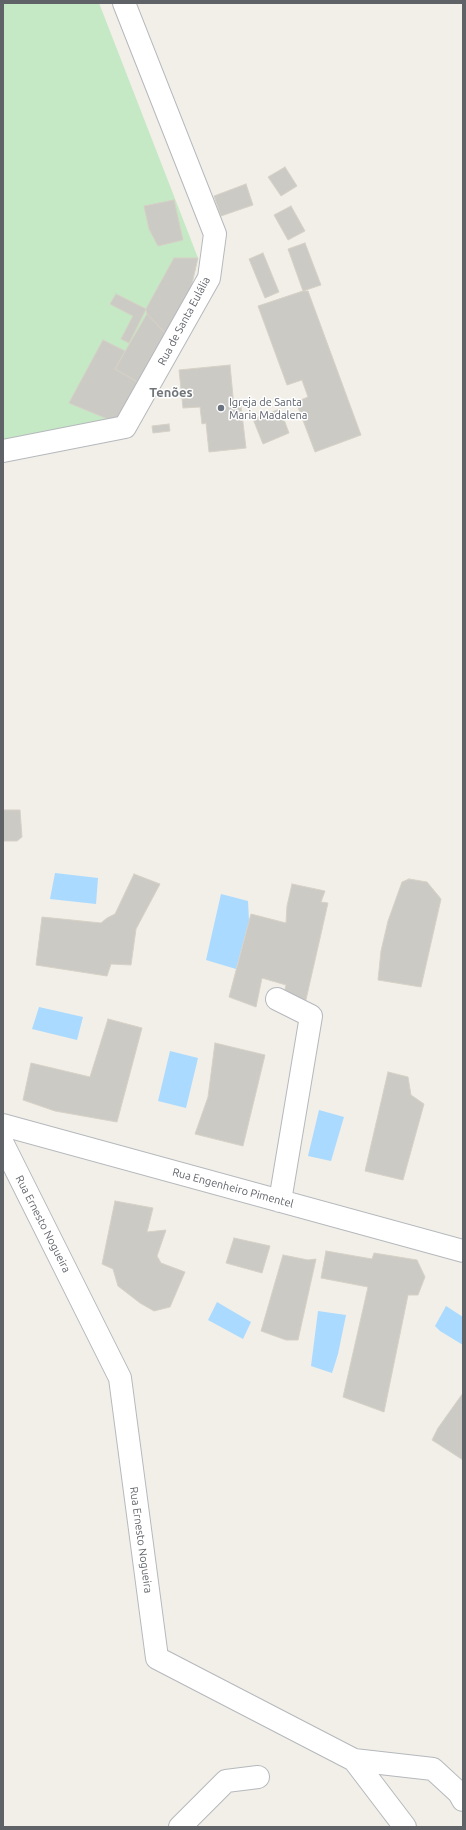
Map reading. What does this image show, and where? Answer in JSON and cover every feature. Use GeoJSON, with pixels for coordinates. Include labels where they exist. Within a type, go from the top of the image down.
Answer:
{"type":"FeatureCollection","features":[{"type":"Feature","properties":{"kind":"street","name":"Rua de Santa Eulália"},"geometry":{"type":"LineString","coordinates":[[3,451],[125,427],[209,278],[215,234],[124,3]]}},
{"type":"Feature","properties":{"kind":"street"},"geometry":{"type":"LineString","coordinates":[[277,999],[311,1016],[280,1201]]}},
{"type":"Feature","properties":{"kind":"street","name":"Rua Engenheiro Pimentel"},"geometry":{"type":"LineString","coordinates":[[3,1124],[463,1251]]}},
{"type":"Feature","properties":{"kind":"street","name":"Rua Ernesto Nogueira"},"geometry":{"type":"LineString","coordinates":[[3,1144],[120,1378],[157,1658],[354,1760],[405,1827]]}},
{"type":"Feature","properties":{"kind":"street"},"geometry":{"type":"LineString","coordinates":[[354,1760],[434,1769],[459,1793],[463,1800]]}},
{"type":"Feature","properties":{"kind":"street"},"geometry":{"type":"LineString","coordinates":[[180,1827],[226,1781],[258,1777]]}},
{"type":"Feature","properties":{"kind":"green space"},"geometry":{"type":"Polygon","coordinates":[[[3,3],[99,3],[198,258],[120,424],[3,450],[3,3]]]}},
{"type":"Feature","properties":{"kind":"water"},"geometry":{"type":"Polygon","coordinates":[[[55,873],[98,878],[96,904],[50,899],[55,873]]]}},
{"type":"Feature","properties":{"kind":"water"},"geometry":{"type":"Polygon","coordinates":[[[221,894],[248,901],[249,921],[236,969],[206,960],[221,894]]]}},
{"type":"Feature","properties":{"kind":"water"},"geometry":{"type":"Polygon","coordinates":[[[39,1007],[83,1017],[77,1040],[32,1029],[39,1007]]]}},
{"type":"Feature","properties":{"kind":"water"},"geometry":{"type":"Polygon","coordinates":[[[170,1051],[198,1058],[186,1108],[158,1101],[170,1051]]]}},
{"type":"Feature","properties":{"kind":"water"},"geometry":{"type":"Polygon","coordinates":[[[319,1110],[344,1117],[331,1161],[308,1156],[319,1110]]]}},
{"type":"Feature","properties":{"kind":"water"},"geometry":{"type":"Polygon","coordinates":[[[217,1302],[251,1322],[243,1339],[208,1320],[217,1302]]]}},
{"type":"Feature","properties":{"kind":"water"},"geometry":{"type":"Polygon","coordinates":[[[446,1306],[463,1317],[463,1345],[440,1331],[435,1326],[446,1306]]]}},
{"type":"Feature","properties":{"kind":"water"},"geometry":{"type":"Polygon","coordinates":[[[318,1311],[346,1315],[338,1354],[332,1373],[311,1366],[318,1311]]]}},
{"type":"Feature","properties":{"kind":"building"},"geometry":{"type":"Polygon","coordinates":[[[285,167],[297,186],[281,196],[268,177],[285,167]]]}},
{"type":"Feature","properties":{"kind":"building"},"geometry":{"type":"Polygon","coordinates":[[[246,184],[253,205],[221,216],[214,196],[246,184]]]}},
{"type":"Feature","properties":{"kind":"building"},"geometry":{"type":"Polygon","coordinates":[[[174,200],[183,240],[158,246],[149,229],[144,206],[174,200]]]}},
{"type":"Feature","properties":{"kind":"building"},"geometry":{"type":"Polygon","coordinates":[[[291,206],[305,231],[288,240],[274,215],[291,206]]]}},
{"type":"Feature","properties":{"kind":"building"},"geometry":{"type":"Polygon","coordinates":[[[305,243],[321,285],[303,291],[288,249],[305,243]]]}},
{"type":"Feature","properties":{"kind":"building"},"geometry":{"type":"Polygon","coordinates":[[[263,253],[279,292],[265,298],[249,259],[263,253]]]}},
{"type":"Feature","properties":{"kind":"building"},"geometry":{"type":"Polygon","coordinates":[[[174,258],[198,258],[187,305],[168,336],[147,314],[146,309],[174,258]]]}},
{"type":"Feature","properties":{"kind":"building"},"geometry":{"type":"Polygon","coordinates":[[[303,291],[308,291],[361,435],[315,452],[296,402],[308,397],[302,380],[287,385],[258,306],[303,291]]]}},
{"type":"Feature","properties":{"kind":"building"},"geometry":{"type":"Polygon","coordinates":[[[116,294],[146,309],[129,343],[121,339],[133,316],[110,304],[116,294]]]}},
{"type":"Feature","properties":{"kind":"building"},"geometry":{"type":"Polygon","coordinates":[[[147,314],[168,336],[141,384],[115,369],[147,314]]]}},
{"type":"Feature","properties":{"kind":"building"},"geometry":{"type":"Polygon","coordinates":[[[103,340],[125,351],[115,369],[141,384],[120,424],[69,403],[103,340]]]}},
{"type":"Feature","properties":{"kind":"building","name":"Igreja de Santa Maria Madalena"},"geometry":{"type":"Polygon","coordinates":[[[230,365],[234,407],[241,406],[246,448],[209,452],[206,423],[202,424],[200,407],[183,408],[179,370],[230,365]]]}},
{"type":"Feature","properties":{"kind":"building"},"geometry":{"type":"Polygon","coordinates":[[[280,409],[289,433],[263,444],[253,419],[280,409]]]}},
{"type":"Feature","properties":{"kind":"building"},"geometry":{"type":"Polygon","coordinates":[[[169,424],[170,431],[153,433],[152,426],[169,424]]]}},
{"type":"Feature","properties":{"kind":"building"},"geometry":{"type":"Polygon","coordinates":[[[3,810],[20,810],[22,837],[17,841],[3,841],[3,810]]]}},
{"type":"Feature","properties":{"kind":"building"},"geometry":{"type":"Polygon","coordinates":[[[134,874],[160,884],[136,929],[131,965],[111,964],[107,976],[36,965],[42,917],[101,923],[115,914],[134,874]]]}},
{"type":"Feature","properties":{"kind":"building"},"geometry":{"type":"Polygon","coordinates":[[[409,879],[427,882],[441,899],[421,987],[378,980],[381,951],[388,921],[402,882],[409,879]]]}},
{"type":"Feature","properties":{"kind":"building"},"geometry":{"type":"Polygon","coordinates":[[[292,884],[325,891],[321,902],[328,903],[305,1004],[282,1001],[286,985],[262,978],[256,1007],[229,997],[251,914],[286,923],[287,906],[292,884]]]}},
{"type":"Feature","properties":{"kind":"building"},"geometry":{"type":"Polygon","coordinates":[[[108,1019],[142,1028],[117,1122],[55,1111],[23,1100],[31,1063],[90,1077],[108,1019]]]}},
{"type":"Feature","properties":{"kind":"building"},"geometry":{"type":"Polygon","coordinates":[[[215,1043],[265,1055],[243,1146],[195,1134],[208,1097],[215,1043]]]}},
{"type":"Feature","properties":{"kind":"building"},"geometry":{"type":"Polygon","coordinates":[[[388,1072],[408,1077],[411,1095],[424,1104],[403,1180],[365,1171],[388,1072]]]}},
{"type":"Feature","properties":{"kind":"building"},"geometry":{"type":"Polygon","coordinates":[[[115,1201],[153,1208],[147,1232],[166,1230],[157,1256],[161,1263],[185,1272],[170,1307],[154,1311],[140,1303],[118,1286],[113,1269],[102,1264],[115,1201]]]}},
{"type":"Feature","properties":{"kind":"building"},"geometry":{"type":"Polygon","coordinates":[[[234,1238],[270,1246],[262,1273],[226,1263],[234,1238]]]}},
{"type":"Feature","properties":{"kind":"building"},"geometry":{"type":"Polygon","coordinates":[[[326,1251],[372,1259],[374,1253],[417,1260],[425,1277],[418,1295],[408,1295],[384,1412],[343,1397],[368,1287],[321,1278],[326,1251]]]}},
{"type":"Feature","properties":{"kind":"building"},"geometry":{"type":"Polygon","coordinates":[[[283,1255],[308,1260],[316,1259],[298,1340],[286,1340],[261,1331],[283,1255]]]}},
{"type":"Feature","properties":{"kind":"building"},"geometry":{"type":"Polygon","coordinates":[[[463,1393],[463,1460],[432,1440],[438,1428],[463,1393]]]}},
{"type":"Feature","properties":{"kind":"place","name":"Igreja de Santa Maria Madalena"},"geometry":{"type":"Point","coordinates":[221,408]}},
{"type":"Feature","properties":{"kind":"district","name":"Tenões"},"geometry":{"type":"Point","coordinates":[171,393]}}]}
